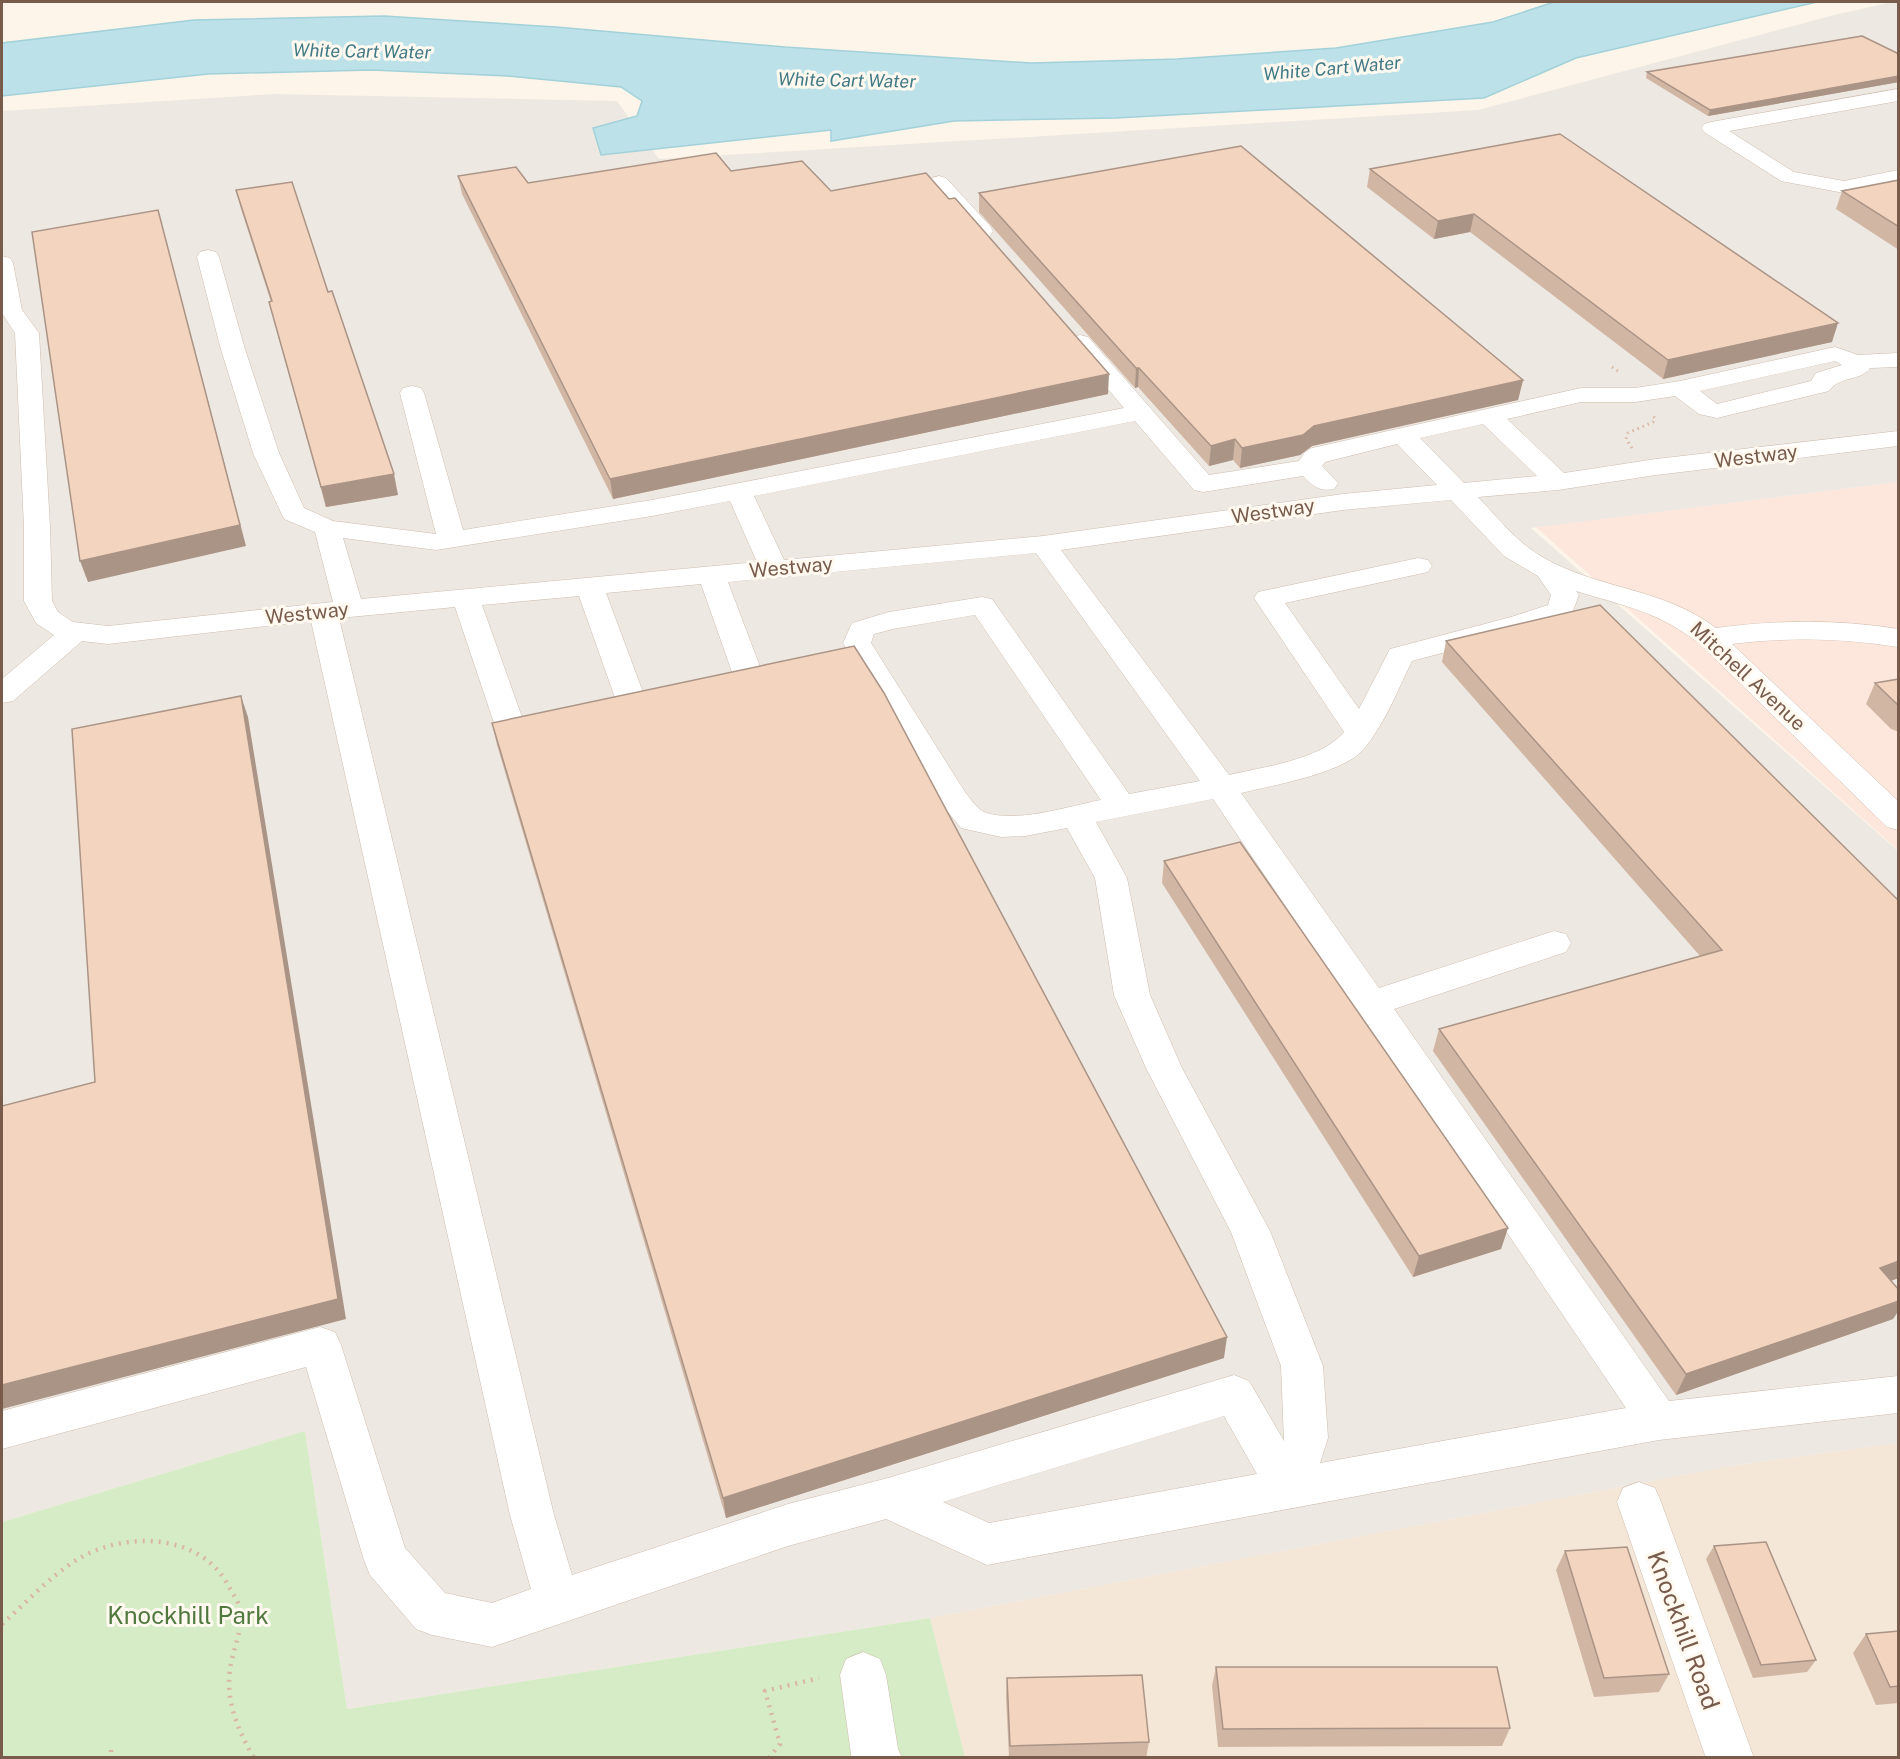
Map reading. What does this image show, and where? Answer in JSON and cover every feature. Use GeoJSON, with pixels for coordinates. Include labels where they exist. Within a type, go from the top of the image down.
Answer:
{"type":"FeatureCollection","features":[{"type":"Feature","properties":{"kind":"street"},"geometry":{"type":"LineString","coordinates":[[1899,95],[1711,129],[1788,177],[1844,187],[1899,176]]}},
{"type":"Feature","properties":{"kind":"street"},"geometry":{"type":"LineString","coordinates":[[939,182],[993,244]]}},
{"type":"Feature","properties":{"kind":"street"},"geometry":{"type":"LineString","coordinates":[[208,257],[232,346],[266,453],[293,513],[327,528],[436,542],[452,540],[739,492],[1140,412]]}},
{"type":"Feature","properties":{"kind":"street","name":"Westway"},"geometry":{"type":"LineString","coordinates":[[2,263],[10,310],[27,333],[37,527],[38,601],[46,617],[65,630],[74,633],[108,635],[336,610],[1043,544],[1343,502],[1558,482],[1656,467],[1899,439]]}},
{"type":"Feature","properties":{"kind":"street"},"geometry":{"type":"LineString","coordinates":[[1063,324],[1203,484],[1309,467]]}},
{"type":"Feature","properties":{"kind":"street"},"geometry":{"type":"LineString","coordinates":[[1309,467],[1314,457],[1321,453],[1581,396],[1635,395],[1680,388],[1835,354],[1843,355],[1852,362],[1899,360]]}},
{"type":"Feature","properties":{"kind":"street"},"geometry":{"type":"LineString","coordinates":[[412,393],[452,540]]}},
{"type":"Feature","properties":{"kind":"street"},"geometry":{"type":"LineString","coordinates":[[1488,416],[1558,482]]}},
{"type":"Feature","properties":{"kind":"street","name":"Mitchell Avenue"},"geometry":{"type":"LineString","coordinates":[[1403,435],[1514,550],[1548,570],[1582,584],[1663,608],[1687,620],[1710,638],[1899,819]]}},
{"type":"Feature","properties":{"kind":"street"},"geometry":{"type":"LineString","coordinates":[[1309,467],[1343,502]]}},
{"type":"Feature","properties":{"kind":"street"},"geometry":{"type":"LineString","coordinates":[[739,492],[774,569]]}},
{"type":"Feature","properties":{"kind":"street"},"geometry":{"type":"LineString","coordinates":[[327,528],[336,610],[532,1515],[556,1602]]}},
{"type":"Feature","properties":{"kind":"street"},"geometry":{"type":"LineString","coordinates":[[1043,544],[1221,787],[1659,1420]]}},
{"type":"Feature","properties":{"kind":"street"},"geometry":{"type":"LineString","coordinates":[[1360,733],[1268,598],[1419,566]]}},
{"type":"Feature","properties":{"kind":"street"},"geometry":{"type":"LineString","coordinates":[[1122,807],[982,605],[889,621],[862,629],[857,643],[954,799],[972,820],[1001,826],[1025,825],[1077,816],[1122,807],[1221,787],[1314,765],[1350,745],[1360,733],[1368,722],[1400,655],[1426,645],[1532,622],[1561,610],[1565,595],[1548,570]]}},
{"type":"Feature","properties":{"kind":"street"},"geometry":{"type":"LineString","coordinates":[[712,575],[747,672]]}},
{"type":"Feature","properties":{"kind":"street"},"geometry":{"type":"LineString","coordinates":[[590,586],[629,695]]}},
{"type":"Feature","properties":{"kind":"street"},"geometry":{"type":"LineString","coordinates":[[466,598],[508,720]]}},
{"type":"Feature","properties":{"kind":"street"},"geometry":{"type":"LineString","coordinates":[[1710,638],[1756,631],[1836,629],[1899,638]]}},
{"type":"Feature","properties":{"kind":"street"},"geometry":{"type":"LineString","coordinates":[[2,694],[74,633]]}},
{"type":"Feature","properties":{"kind":"street"},"geometry":{"type":"LineString","coordinates":[[1077,816],[1110,878],[1132,995],[1164,1068],[1250,1231],[1302,1366],[1306,1438],[1288,1489]]}},
{"type":"Feature","properties":{"kind":"street"},"geometry":{"type":"LineString","coordinates":[[1370,1004],[1554,943]]}},
{"type":"Feature","properties":{"kind":"street"},"geometry":{"type":"LineString","coordinates":[[2,1430],[320,1345],[386,1560],[432,1613],[492,1624],[788,1526],[1234,1394],[1288,1489]]}},
{"type":"Feature","properties":{"kind":"street"},"geometry":{"type":"LineString","coordinates":[[888,1498],[987,1544],[1659,1420],[1899,1395]]}},
{"type":"Feature","properties":{"kind":"street","name":"Knockhill Road"},"geometry":{"type":"LineString","coordinates":[[1639,1502],[1730,1758]]}},
{"type":"Feature","properties":{"kind":"street"},"geometry":{"type":"LineString","coordinates":[[841,1676],[878,1758]]}},
{"type":"Feature","properties":{"kind":"path"},"geometry":{"type":"LineString","coordinates":[[2,1624],[50,1580],[80,1557],[104,1547],[139,1541],[171,1543],[200,1554],[218,1568],[239,1605],[239,1632],[229,1668],[228,1698],[239,1734],[254,1758]]}},
{"type":"Feature","properties":{"kind":"path"},"geometry":{"type":"LineString","coordinates":[[769,1758],[780,1744],[765,1691],[841,1676]]}},
{"type":"Feature","properties":{"kind":"path"},"geometry":{"type":"LineString","coordinates":[[111,1750],[111,1758]]}},
{"type":"Feature","properties":{"kind":"shaded area"},"geometry":{"type":"Polygon","coordinates":[[[1898,2],[1898,482],[1531,528],[1898,851],[1898,1443],[1731,1466],[930,1618],[347,1709],[305,1431],[2,1522],[2,111],[274,94],[617,101],[659,159],[1478,110],[1834,15],[1898,2]]]}},
{"type":"Feature","properties":{"kind":"shaded area"},"geometry":{"type":"Polygon","coordinates":[[[1898,482],[1898,850],[1536,527],[1898,482]]]}},
{"type":"Feature","properties":{"kind":"shaded area"},"geometry":{"type":"Polygon","coordinates":[[[1898,1443],[1898,1757],[965,1757],[930,1618],[1731,1466],[1898,1443]]]}},
{"type":"Feature","properties":{"kind":"green space","name":"Knockhill Park"},"geometry":{"type":"Polygon","coordinates":[[[305,1431],[347,1709],[930,1618],[965,1757],[2,1758],[2,1522],[305,1431]]]}},
{"type":"Feature","properties":{"kind":"water","name":"White Cart Water"},"geometry":{"type":"Polygon","coordinates":[[[1554,2],[1817,2],[1576,58],[1484,98],[1116,118],[954,121],[831,141],[831,130],[601,155],[593,128],[637,116],[642,101],[621,87],[508,76],[372,70],[208,74],[2,96],[2,43],[194,20],[384,16],[556,27],[785,47],[1031,63],[1177,59],[1336,48],[1493,22],[1554,2]]]}},
{"type":"Feature","properties":{"kind":"building"},"geometry":{"type":"Polygon","coordinates":[[[1862,36],[1899,54],[1899,76],[1710,110],[1647,72],[1862,36]]]}},
{"type":"Feature","properties":{"kind":"building"},"geometry":{"type":"Polygon","coordinates":[[[1560,134],[1838,323],[1668,360],[1474,214],[1438,221],[1370,169],[1560,134]]]}},
{"type":"Feature","properties":{"kind":"building"},"geometry":{"type":"Polygon","coordinates":[[[1241,146],[1523,380],[1314,426],[1303,435],[1242,448],[1235,439],[1211,446],[1139,368],[1136,368],[979,193],[1241,146]]]}},
{"type":"Feature","properties":{"kind":"building"},"geometry":{"type":"Polygon","coordinates":[[[716,153],[731,171],[802,161],[831,191],[926,173],[949,199],[955,198],[1109,374],[610,479],[458,176],[516,167],[528,183],[716,153]]]}},
{"type":"Feature","properties":{"kind":"building"},"geometry":{"type":"Polygon","coordinates":[[[1899,180],[1899,227],[1842,191],[1899,180]]]}},
{"type":"Feature","properties":{"kind":"building"},"geometry":{"type":"Polygon","coordinates":[[[292,182],[328,292],[332,291],[394,474],[321,487],[269,302],[272,301],[236,190],[292,182]]]}},
{"type":"Feature","properties":{"kind":"building"},"geometry":{"type":"Polygon","coordinates":[[[158,210],[240,525],[80,561],[32,232],[158,210]]]}},
{"type":"Feature","properties":{"kind":"building"},"geometry":{"type":"Polygon","coordinates":[[[1600,605],[1899,901],[1899,1261],[1880,1268],[1899,1290],[1899,1301],[1686,1374],[1439,1029],[1722,950],[1446,641],[1600,605]]]}},
{"type":"Feature","properties":{"kind":"building"},"geometry":{"type":"Polygon","coordinates":[[[854,646],[884,693],[1227,1337],[723,1498],[492,723],[854,646]]]}},
{"type":"Feature","properties":{"kind":"building"},"geometry":{"type":"Polygon","coordinates":[[[1899,679],[1899,706],[1875,683],[1899,679]]]}},
{"type":"Feature","properties":{"kind":"building"},"geometry":{"type":"Polygon","coordinates":[[[241,696],[338,1299],[2,1385],[2,1106],[95,1082],[72,729],[241,696]]]}},
{"type":"Feature","properties":{"kind":"building"},"geometry":{"type":"Polygon","coordinates":[[[1240,842],[1508,1228],[1419,1256],[1164,861],[1240,842]]]}},
{"type":"Feature","properties":{"kind":"building"},"geometry":{"type":"Polygon","coordinates":[[[1766,1542],[1816,1660],[1761,1665],[1714,1546],[1766,1542]]]}},
{"type":"Feature","properties":{"kind":"building"},"geometry":{"type":"Polygon","coordinates":[[[1627,1547],[1669,1674],[1604,1678],[1565,1551],[1627,1547]]]}},
{"type":"Feature","properties":{"kind":"building"},"geometry":{"type":"Polygon","coordinates":[[[1899,1631],[1899,1686],[1890,1687],[1866,1634],[1899,1631]]]}},
{"type":"Feature","properties":{"kind":"building"},"geometry":{"type":"Polygon","coordinates":[[[1216,1667],[1497,1667],[1510,1728],[1223,1729],[1216,1667]]]}},
{"type":"Feature","properties":{"kind":"building"},"geometry":{"type":"Polygon","coordinates":[[[1142,1675],[1149,1742],[1010,1746],[1007,1678],[1142,1675]]]}}]}
